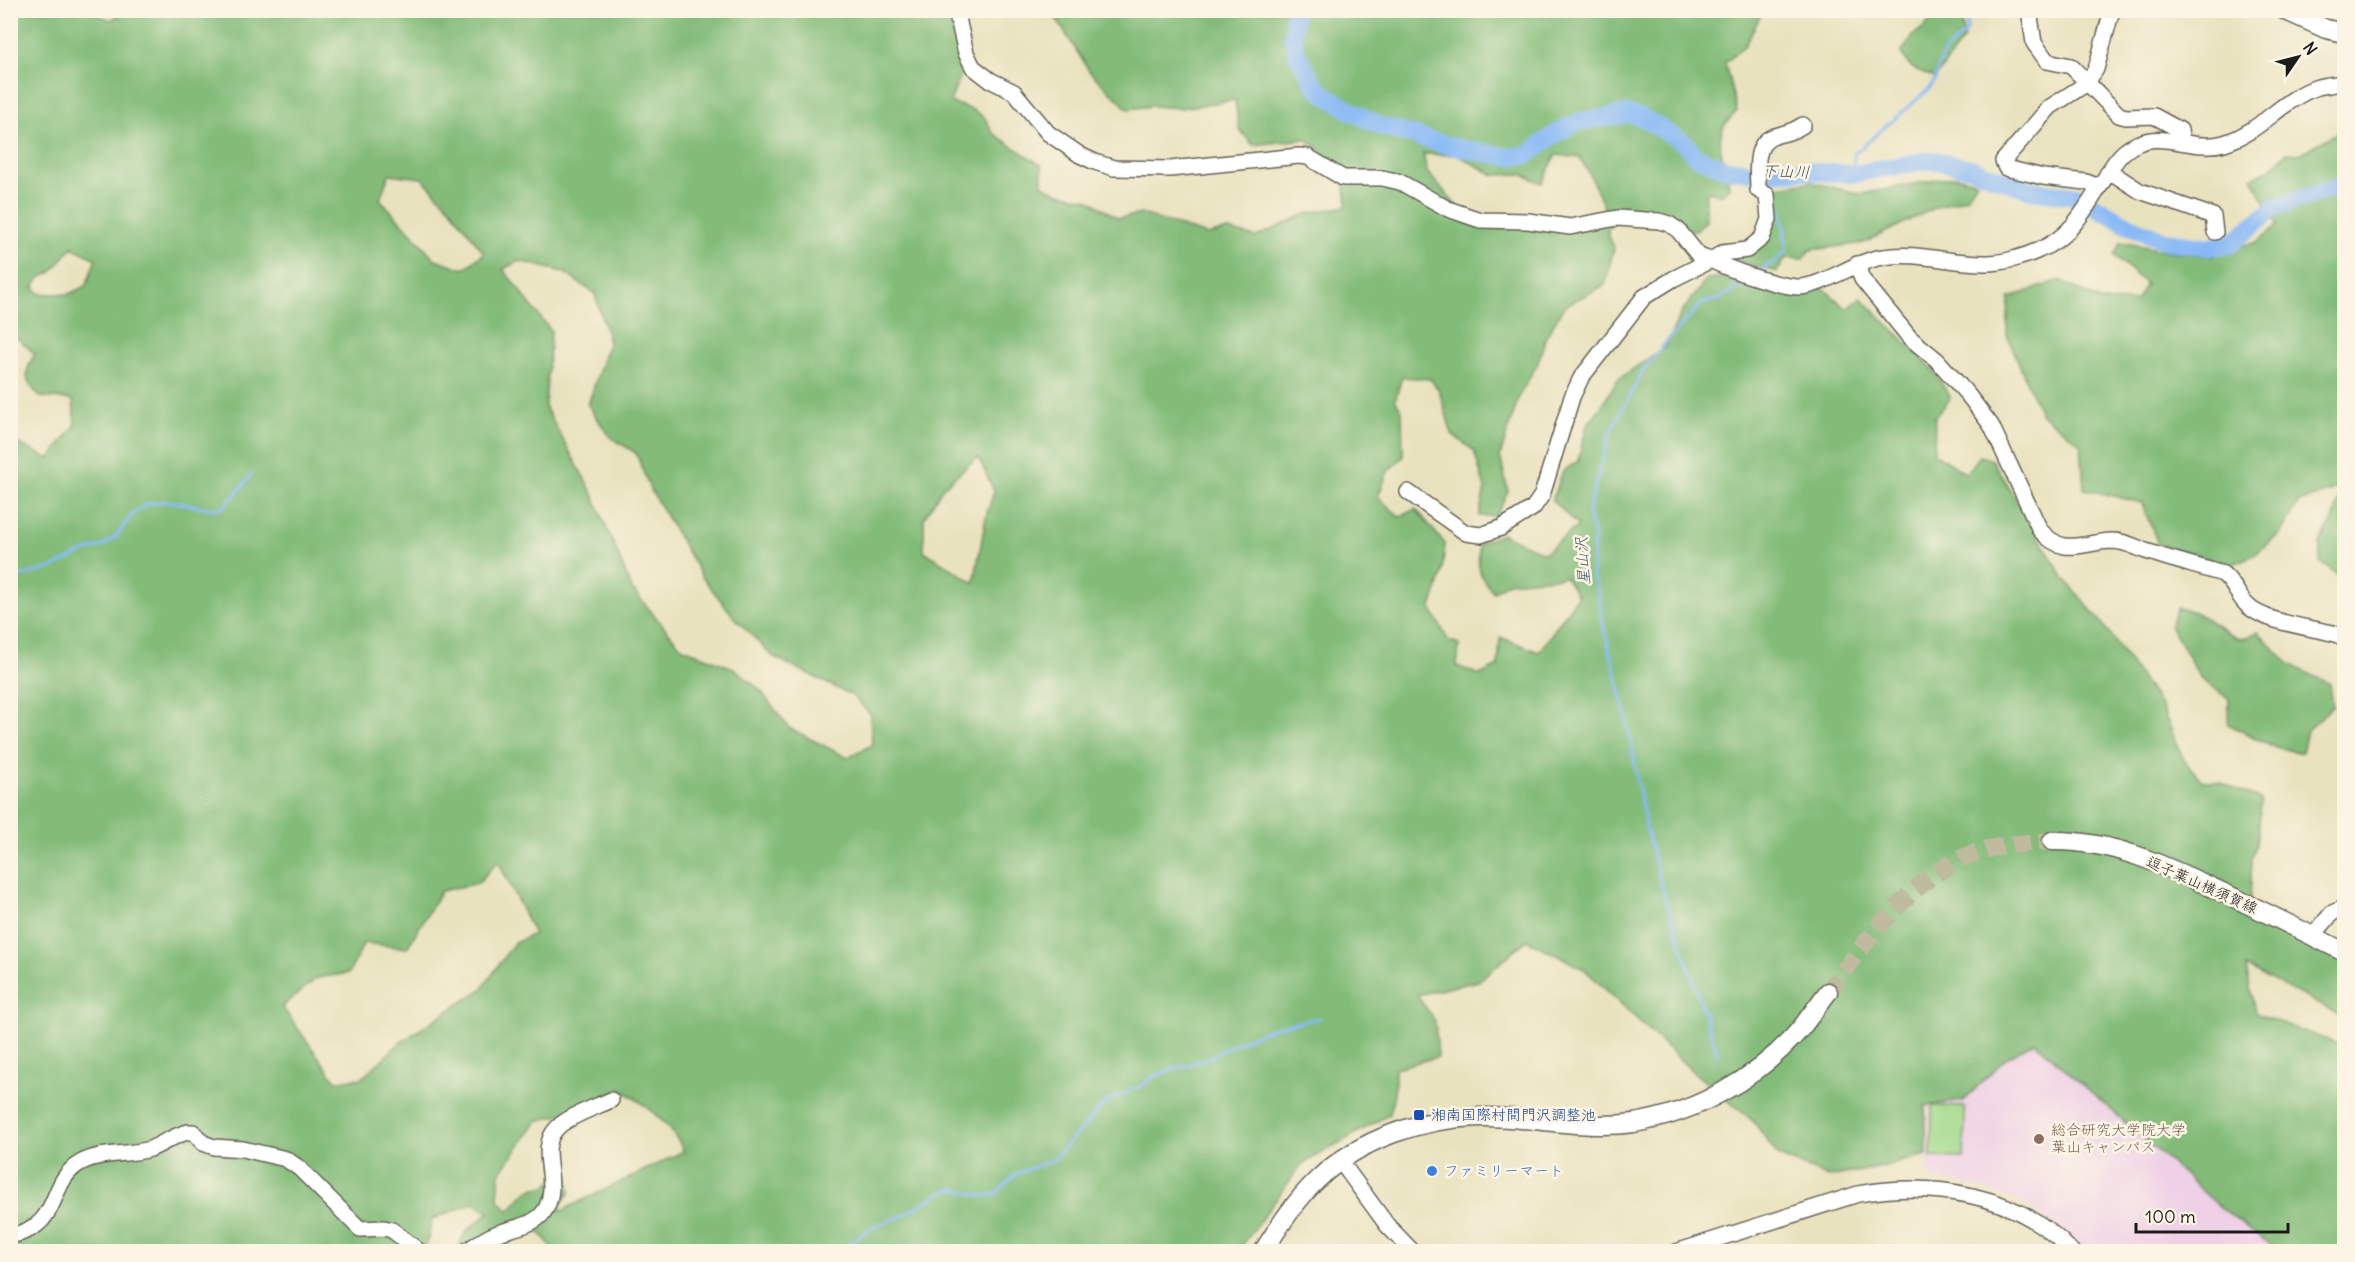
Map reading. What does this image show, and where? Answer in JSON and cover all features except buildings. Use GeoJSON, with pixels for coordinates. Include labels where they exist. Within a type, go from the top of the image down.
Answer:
{"type":"FeatureCollection","features":[{"type":"Feature","properties":{"kind":"main road"},"geometry":{"type":"LineString","coordinates":[[2284,10],[2326,29],[2344,33]]}},
{"type":"Feature","properties":{"kind":"main road","name":"逗子葉山横須賀線"},"geometry":{"type":"LineString","coordinates":[[2052,841],[2073,841],[2108,847],[2160,863],[2344,952]]}},
{"type":"Feature","properties":{"kind":"main road"},"geometry":{"type":"LineString","coordinates":[[1263,1251],[1297,1203],[1318,1179],[1370,1144],[1405,1129],[1443,1120],[1481,1117],[1598,1125],[1634,1123],[1683,1110],[1726,1090],[1767,1062],[1796,1035],[1828,992]]}},
{"type":"Feature","properties":{"kind":"street"},"geometry":{"type":"LineString","coordinates":[[956,10],[966,53],[973,67],[990,80],[1014,92],[1048,133],[1080,155],[1095,162],[1114,168],[1170,169],[1308,157],[1343,178],[1382,178],[1400,182],[1448,209],[1480,220],[1528,221],[1570,227],[1617,219],[1659,221],[1678,230],[1699,256],[1775,282],[1800,287],[1812,285],[1857,264],[1883,257],[1914,255],[1974,263],[1999,262],[2038,250],[2055,242],[2075,225],[2109,171],[2124,152],[2144,141],[2158,138],[2201,145],[2224,143],[2251,130],[2303,94],[2317,87],[2344,83]]}},
{"type":"Feature","properties":{"kind":"street"},"geometry":{"type":"LineString","coordinates":[[2029,10],[2034,43],[2047,62],[2071,66],[2086,84],[2119,115],[2154,116],[2180,130],[2182,142]]}},
{"type":"Feature","properties":{"kind":"street"},"geometry":{"type":"LineString","coordinates":[[2098,189],[2086,182],[2043,177],[2006,168],[2003,161],[2050,107],[2086,84],[2096,69],[2112,10]]}},
{"type":"Feature","properties":{"kind":"street"},"geometry":{"type":"LineString","coordinates":[[1408,492],[1466,533],[1482,535],[1501,528],[1533,508],[1542,495],[1572,397],[1581,378],[1644,297],[1673,279],[1716,263],[1722,254],[1747,250],[1762,238],[1769,219],[1767,195],[1758,190],[1758,158],[1764,144],[1770,138],[1790,134],[1803,125]]}},
{"type":"Feature","properties":{"kind":"street"},"geometry":{"type":"LineString","coordinates":[[2109,171],[2140,191],[2213,216],[2215,232]]}},
{"type":"Feature","properties":{"kind":"street"},"geometry":{"type":"LineString","coordinates":[[1857,264],[1862,279],[1910,338],[1937,360],[1991,425],[2040,530],[2050,542],[2072,548],[2113,541],[2129,543],[2142,550],[2223,574],[2231,581],[2247,605],[2263,616],[2344,638]]}},
{"type":"Feature","properties":{"kind":"street"},"geometry":{"type":"LineString","coordinates":[[2313,936],[2332,913],[2344,908]]}},
{"type":"Feature","properties":{"kind":"street"},"geometry":{"type":"LineString","coordinates":[[465,1251],[491,1235],[523,1225],[541,1216],[549,1203],[552,1173],[547,1149],[550,1136],[560,1125],[611,1100]]}},
{"type":"Feature","properties":{"kind":"street"},"geometry":{"type":"LineString","coordinates":[[10,1236],[30,1230],[39,1224],[69,1172],[83,1161],[148,1149],[193,1132],[203,1143],[214,1147],[243,1149],[273,1154],[286,1159],[299,1168],[360,1229],[392,1230],[420,1251]]}},
{"type":"Feature","properties":{"kind":"street"},"geometry":{"type":"LineString","coordinates":[[1341,1162],[1387,1225],[1413,1251]]}},
{"type":"Feature","properties":{"kind":"street"},"geometry":{"type":"LineString","coordinates":[[1676,1251],[1857,1194],[1888,1189],[1931,1189],[1979,1197],[2013,1209],[2042,1226],[2072,1251]]}},
{"type":"Feature","properties":{"kind":"shaded area","name":"総合研究大学院大学 葉山キャンパス"},"geometry":{"type":"Polygon","coordinates":[[[2024,1030],[2344,1251],[2086,1251],[2074,1239],[2025,1205],[1988,1190],[1928,1177],[1928,1100],[2024,1030]]]}},
{"type":"Feature","properties":{"kind":"green space"},"geometry":{"type":"Polygon","coordinates":[[[127,10],[945,11],[965,64],[950,102],[973,110],[985,118],[993,133],[1042,166],[1042,185],[1059,193],[1088,199],[1118,218],[1142,214],[1207,235],[1228,230],[1256,237],[1308,213],[1347,206],[1343,169],[1306,139],[1253,145],[1239,129],[1235,100],[1181,108],[1152,106],[1128,109],[1090,72],[1052,12],[1023,11],[1759,11],[1762,13],[1745,45],[1725,63],[1737,111],[1722,130],[1720,144],[1729,188],[1721,195],[1710,191],[1706,194],[1706,221],[1697,230],[1687,230],[1646,215],[1619,214],[1607,231],[1614,248],[1605,285],[1564,306],[1545,339],[1538,363],[1519,396],[1500,456],[1508,491],[1496,516],[1479,516],[1485,488],[1474,451],[1452,434],[1439,390],[1430,379],[1402,377],[1395,400],[1402,411],[1403,457],[1388,471],[1378,497],[1400,517],[1416,509],[1445,544],[1442,574],[1431,608],[1448,640],[1459,644],[1457,666],[1480,675],[1498,666],[1500,637],[1539,652],[1578,596],[1565,577],[1508,582],[1494,592],[1481,576],[1478,557],[1480,543],[1502,534],[1544,553],[1578,526],[1552,500],[1563,471],[1578,461],[1587,425],[1617,380],[1665,347],[1682,312],[1707,279],[1724,277],[1790,290],[1821,286],[1847,309],[1861,298],[1931,367],[1951,398],[1935,417],[1934,453],[1966,474],[1980,456],[1992,460],[2063,577],[2102,623],[2161,706],[2184,760],[2201,780],[2219,782],[2261,800],[2258,837],[2252,859],[2250,903],[2344,957],[2344,1017],[2246,967],[2255,1013],[2344,1046],[2344,1251],[2279,1251],[2220,1207],[2035,1042],[2007,1057],[1963,1101],[1925,1106],[1927,1155],[1878,1168],[1829,1177],[1778,1156],[1754,1122],[1691,1070],[1584,969],[1527,940],[1478,981],[1417,995],[1435,1021],[1438,1057],[1395,1068],[1395,1087],[1390,1114],[1302,1164],[1238,1251],[556,1252],[540,1233],[528,1230],[491,1247],[466,1251],[459,1244],[465,1233],[489,1212],[474,1203],[432,1219],[427,1251],[11,1251],[10,438],[49,459],[75,426],[73,400],[40,397],[31,386],[27,376],[28,366],[35,354],[16,337],[11,336],[11,11],[89,11],[111,20],[127,10]],[[1423,154],[1427,172],[1472,223],[1560,230],[1607,214],[1580,158],[1556,155],[1542,183],[1521,174],[1494,175],[1457,155],[1423,154]],[[389,174],[380,199],[435,259],[464,269],[484,253],[451,209],[422,178],[389,174]],[[72,247],[52,272],[41,277],[33,287],[40,294],[69,294],[86,286],[96,259],[72,247]],[[519,261],[503,269],[551,331],[545,407],[592,492],[632,589],[681,647],[735,669],[760,690],[789,728],[848,758],[872,745],[870,714],[853,696],[772,656],[735,618],[703,578],[650,489],[636,453],[610,437],[588,405],[609,341],[595,294],[563,272],[519,261]],[[978,457],[943,487],[924,518],[924,551],[974,583],[986,517],[994,491],[978,457]],[[498,861],[478,883],[441,891],[407,948],[364,943],[349,973],[317,978],[282,1007],[336,1081],[362,1078],[402,1041],[482,989],[514,943],[534,934],[498,861]],[[621,1089],[571,1112],[537,1121],[500,1173],[498,1199],[509,1211],[531,1189],[546,1186],[561,1173],[567,1176],[570,1192],[560,1206],[561,1211],[684,1151],[679,1141],[657,1116],[621,1089]]]}},
{"type":"Feature","properties":{"kind":"green space"},"geometry":{"type":"Polygon","coordinates":[[[1944,10],[1961,11],[1964,38],[1935,78],[1912,68],[1901,53],[1914,35],[1944,10]]]}},
{"type":"Feature","properties":{"kind":"green space"},"geometry":{"type":"Polygon","coordinates":[[[2344,129],[2344,482],[2328,492],[2299,502],[2280,534],[2254,555],[2231,565],[2158,544],[2142,503],[2084,489],[2081,444],[2040,413],[2007,335],[2009,298],[2060,280],[2103,302],[2136,301],[2146,284],[2114,255],[2121,242],[2212,256],[2238,246],[2255,243],[2278,225],[2252,178],[2271,168],[2286,153],[2299,154],[2344,129]]]}},
{"type":"Feature","properties":{"kind":"green space"},"geometry":{"type":"Polygon","coordinates":[[[1956,176],[1977,182],[1967,197],[1934,208],[1864,243],[1810,250],[1803,259],[1786,258],[1777,272],[1735,261],[1736,256],[1773,222],[1777,187],[1811,182],[1861,194],[1956,176]]]}},
{"type":"Feature","properties":{"kind":"green space"},"geometry":{"type":"Polygon","coordinates":[[[2344,483],[2344,579],[2320,562],[2320,542],[2333,520],[2344,483]]]}},
{"type":"Feature","properties":{"kind":"green space"},"geometry":{"type":"Polygon","coordinates":[[[2177,608],[2195,612],[2238,639],[2258,632],[2289,664],[2330,684],[2333,706],[2307,730],[2302,753],[2271,746],[2228,724],[2229,699],[2201,679],[2170,625],[2177,608]]]}},
{"type":"Feature","properties":{"kind":"green space"},"geometry":{"type":"Polygon","coordinates":[[[1932,1106],[1965,1107],[1964,1158],[1931,1157],[1932,1106]]]}},
{"type":"Feature","properties":{"kind":"waterway","name":"下山川"},"geometry":{"type":"LineString","coordinates":[[1295,10],[1293,39],[1297,54],[1315,85],[1324,94],[1380,126],[1450,146],[1485,153],[1510,157],[1527,155],[1554,135],[1577,122],[1629,114],[1643,118],[1683,142],[1697,157],[1726,169],[1762,173],[1804,171],[1853,174],[1925,161],[1938,161],[1970,168],[2030,190],[2076,196],[2130,226],[2165,241],[2209,247],[2229,245],[2275,207],[2344,185]]}},
{"type":"Feature","properties":{"kind":"waterway"},"geometry":{"type":"LineString","coordinates":[[1853,174],[1854,154],[1929,89],[1935,80],[1943,53],[1967,31],[1968,10]]}},
{"type":"Feature","properties":{"kind":"waterway","name":"星山沢"},"geometry":{"type":"LineString","coordinates":[[1759,272],[1786,253],[1781,212],[1774,193],[1763,174]]}},
{"type":"Feature","properties":{"kind":"waterway","name":"星山沢"},"geometry":{"type":"LineString","coordinates":[[1718,1054],[1661,886],[1645,823],[1625,710],[1592,575],[1594,537],[1588,512],[1609,435],[1644,369],[1702,303],[1719,299],[1747,281]]}},
{"type":"Feature","properties":{"kind":"waterway"},"geometry":{"type":"LineString","coordinates":[[10,578],[49,569],[81,553],[105,545],[117,535],[133,514],[147,504],[168,501],[214,509],[223,507],[251,474]]}},
{"type":"Feature","properties":{"kind":"waterway"},"geometry":{"type":"LineString","coordinates":[[837,1252],[873,1227],[902,1216],[942,1192],[955,1189],[989,1196],[997,1193],[1016,1174],[1053,1160],[1106,1102],[1141,1086],[1156,1075],[1204,1060],[1275,1027],[1319,1018]]}},
{"type":"Feature","properties":{"kind":"waterway"},"geometry":{"type":"LineString","coordinates":[[618,1252],[646,1247],[675,1252]]}},
{"type":"Feature","properties":{"kind":"tunnel"},"geometry":{"type":"LineString","coordinates":[[1828,992],[1897,907],[1940,871],[1963,858],[1988,849],[2052,841]]}},
{"type":"Feature","properties":{"kind":"place","name":"湘南国際村間門沢調整池"},"geometry":{"type":"Point","coordinates":[1419,1115]}},
{"type":"Feature","properties":{"kind":"place","name":"総合研究大学院大学 葉山キャンパス"},"geometry":{"type":"Point","coordinates":[2039,1139]}},
{"type":"Feature","properties":{"kind":"place","name":"ファミリーマート"},"geometry":{"type":"Point","coordinates":[1432,1171]}}]}
